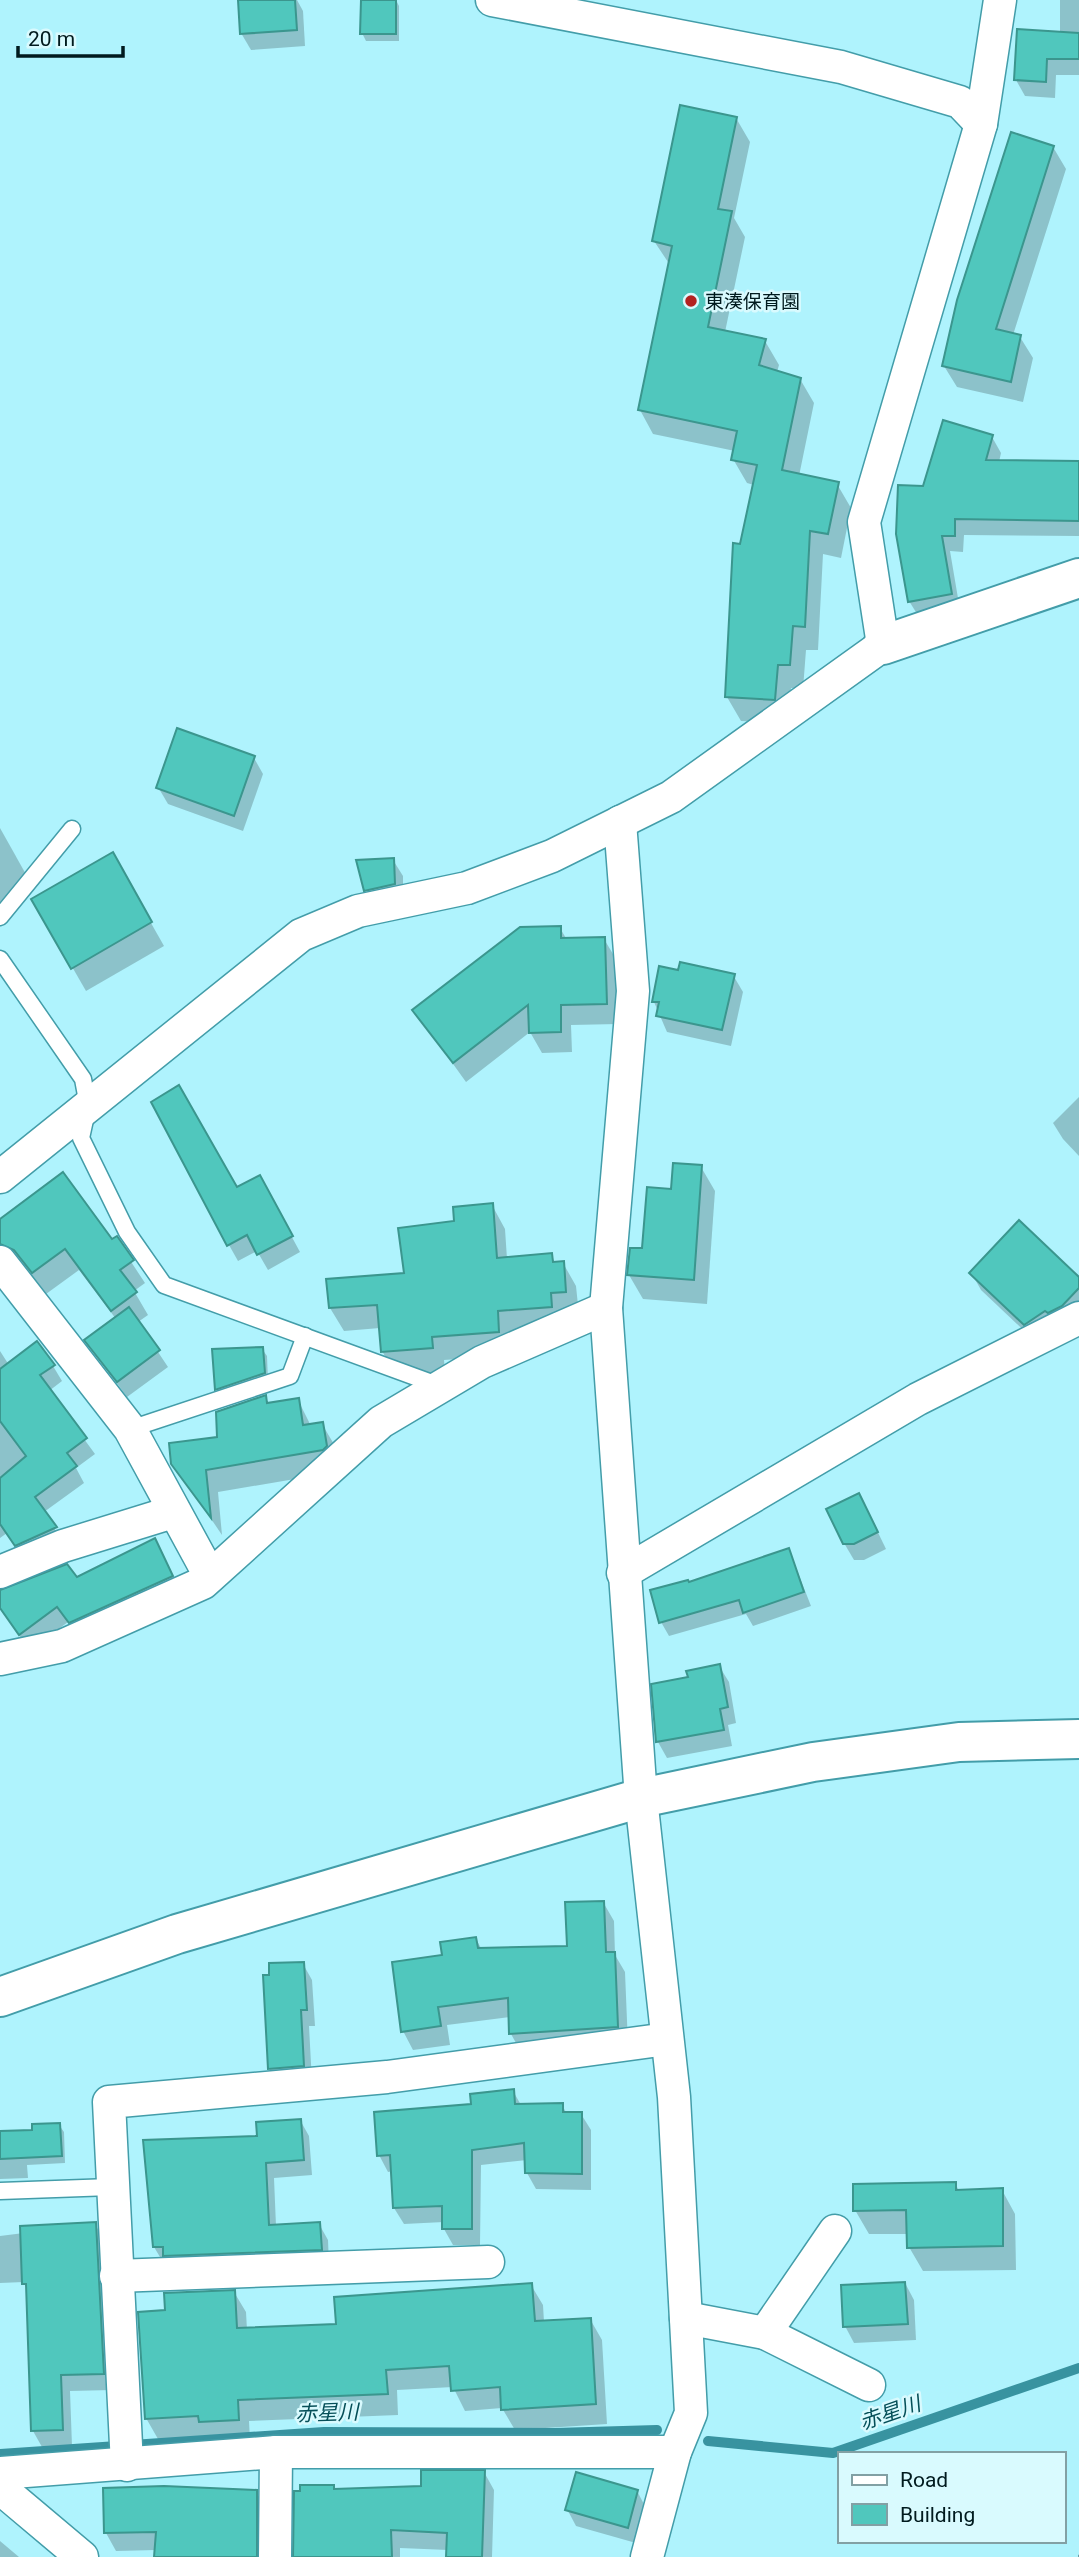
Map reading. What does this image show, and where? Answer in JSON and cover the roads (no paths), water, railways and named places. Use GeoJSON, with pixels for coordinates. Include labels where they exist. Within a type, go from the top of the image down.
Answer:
{"type":"FeatureCollection","features":[{"type":"Feature","properties":{"kind":"street"},"geometry":{"type":"LineString","coordinates":[[492,0],[841,67],[960,102],[981,124]]}},
{"type":"Feature","properties":{"kind":"street"},"geometry":{"type":"LineString","coordinates":[[883,645],[864,522],[981,124],[1000,0]]}},
{"type":"Feature","properties":{"kind":"street"},"geometry":{"type":"LineString","coordinates":[[0,1177],[300,934],[358,911],[467,888],[552,856],[671,797],[883,645],[1079,578]]}},
{"type":"Feature","properties":{"kind":"street"},"geometry":{"type":"LineString","coordinates":[[620,822],[633,991],[607,1308],[623,1573],[641,1798],[674,2097],[691,2413],[676,2452],[647,2557]]}},
{"type":"Feature","properties":{"kind":"street"},"geometry":{"type":"LineString","coordinates":[[0,1262],[130,1429],[210,1576]]}},
{"type":"Feature","properties":{"kind":"street"},"geometry":{"type":"LineString","coordinates":[[0,1659],[62,1646],[203,1583],[381,1422],[482,1362],[607,1308]]}},
{"type":"Feature","properties":{"kind":"street"},"geometry":{"type":"LineString","coordinates":[[623,1573],[918,1399],[1078,1316]]}},
{"type":"Feature","properties":{"kind":"street"},"geometry":{"type":"LineString","coordinates":[[2,1568],[173,1512]]}},
{"type":"Feature","properties":{"kind":"street"},"geometry":{"type":"LineString","coordinates":[[0,1997],[177,1934],[641,1798],[813,1762],[959,1742],[1079,1739]]}},
{"type":"Feature","properties":{"kind":"street"},"geometry":{"type":"LineString","coordinates":[[127,2465],[111,2187],[109,2102],[387,2077],[667,2039]]}},
{"type":"Feature","properties":{"kind":"street"},"geometry":{"type":"LineString","coordinates":[[765,2333],[835,2231]]}},
{"type":"Feature","properties":{"kind":"street"},"geometry":{"type":"LineString","coordinates":[[116,2276],[488,2262]]}},
{"type":"Feature","properties":{"kind":"street"},"geometry":{"type":"LineString","coordinates":[[686,2318],[765,2333],[869,2385]]}},
{"type":"Feature","properties":{"kind":"street"},"geometry":{"type":"LineString","coordinates":[[0,2473],[276,2452],[676,2452]]}},
{"type":"Feature","properties":{"kind":"street"},"geometry":{"type":"LineString","coordinates":[[275,2557],[276,2452]]}},
{"type":"Feature","properties":{"kind":"street"},"geometry":{"type":"LineString","coordinates":[[0,2488],[82,2557]]}},
{"type":"Feature","properties":{"kind":"lane"},"geometry":{"type":"LineString","coordinates":[[0,917],[72,829]]}},
{"type":"Feature","properties":{"kind":"lane"},"geometry":{"type":"LineString","coordinates":[[0,959],[83,1079],[89,1105],[81,1138],[127,1232],[164,1285],[441,1386]]}},
{"type":"Feature","properties":{"kind":"lane"},"geometry":{"type":"LineString","coordinates":[[130,1429],[290,1377],[305,1336]]}},
{"type":"Feature","properties":{"kind":"lane"},"geometry":{"type":"LineString","coordinates":[[0,2191],[111,2187]]}},
{"type":"Feature","properties":{"kind":"waterway","name":"赤星川"},"geometry":{"type":"LineString","coordinates":[[708,2441],[833,2453],[1079,2368]]}},
{"type":"Feature","properties":{"kind":"waterway","name":"赤星川"},"geometry":{"type":"LineString","coordinates":[[0,2454],[324,2432],[555,2433],[657,2430]]}},
{"type":"Feature","properties":{"kind":"place","name":"東湊保育園"},"geometry":{"type":"Point","coordinates":[691,301]}}]}
